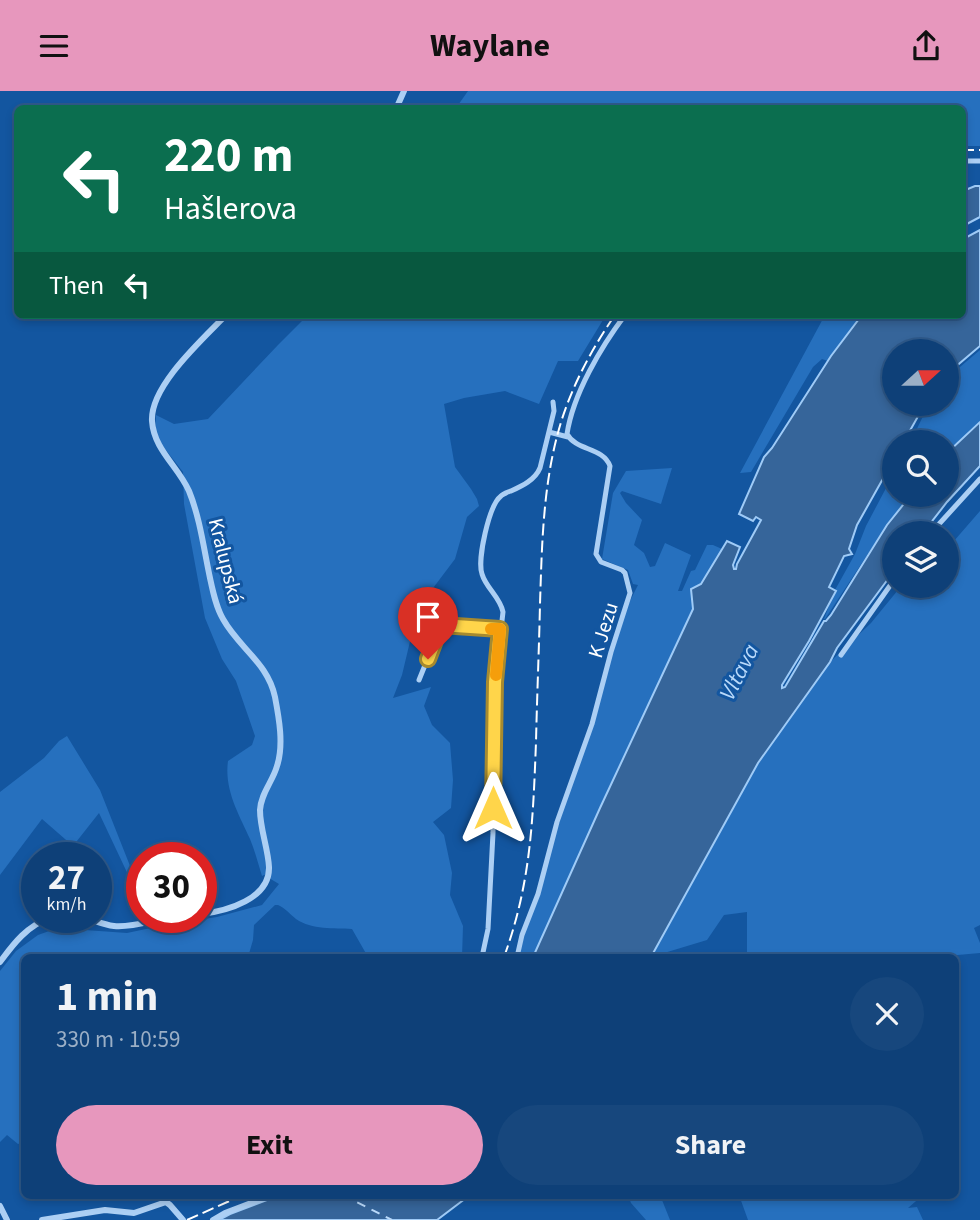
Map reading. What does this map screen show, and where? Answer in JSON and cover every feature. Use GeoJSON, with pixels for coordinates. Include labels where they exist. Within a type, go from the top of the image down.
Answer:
{"type":"FeatureCollection","features":[{"type":"Feature","properties":{"kind":"street","name":"Kralupská"},"geometry":{"type":"LineString","coordinates":[[217,910],[248,900],[256,895],[268,880],[269,867],[261,821],[261,803],[277,767],[280,751],[274,695],[267,674],[222,618],[212,589],[189,491],[156,439],[152,422],[159,393],[165,383],[222,319]]}},
{"type":"Feature","properties":{"kind":"street"},"geometry":{"type":"LineString","coordinates":[[549,432],[568,437],[567,431],[580,391],[603,347],[622,319]]}},
{"type":"Feature","properties":{"kind":"street"},"geometry":{"type":"LineString","coordinates":[[483,954],[488,929],[494,833],[495,682],[503,612],[501,603],[482,575],[482,545],[492,512],[501,495],[537,475],[554,411],[552,402]]}},
{"type":"Feature","properties":{"kind":"street","name":"K Jezu"},"geometry":{"type":"LineString","coordinates":[[518,954],[558,822],[592,724],[630,593],[625,573],[601,562],[596,554],[609,461],[603,455],[570,441],[568,437]]}},
{"type":"Feature","properties":{"kind":"street"},"geometry":{"type":"LineString","coordinates":[[942,521],[980,479]]}},
{"type":"Feature","properties":{"kind":"street"},"geometry":{"type":"LineString","coordinates":[[841,655],[882,597]]}},
{"type":"Feature","properties":{"kind":"street"},"geometry":{"type":"LineString","coordinates":[[419,680],[443,615]]}},
{"type":"Feature","properties":{"kind":"street"},"geometry":{"type":"LineString","coordinates":[[441,625],[500,629]]}},
{"type":"Feature","properties":{"kind":"street"},"geometry":{"type":"LineString","coordinates":[[0,962],[25,933]]}},
{"type":"Feature","properties":{"kind":"street"},"geometry":{"type":"LineString","coordinates":[[42,1220],[105,1210],[134,1217],[167,1199],[183,1220]]}},
{"type":"Feature","properties":{"kind":"street"},"geometry":{"type":"LineString","coordinates":[[213,1220],[262,1199]]}},
{"type":"Feature","properties":{"kind":"street"},"geometry":{"type":"LineString","coordinates":[[0,1206],[7,1220]]}},
{"type":"Feature","properties":{"kind":"shaded area"},"geometry":{"type":"Polygon","coordinates":[[[468,91],[980,91],[980,146],[966,146],[966,105],[458,105],[468,91]]]}},
{"type":"Feature","properties":{"kind":"shaded area"},"geometry":{"type":"Polygon","coordinates":[[[304,319],[604,319],[578,361],[558,361],[539,404],[505,391],[444,404],[455,467],[479,506],[467,517],[455,559],[418,608],[402,675],[393,698],[431,687],[424,706],[432,725],[450,743],[453,780],[451,808],[433,822],[444,835],[452,873],[450,895],[463,926],[462,954],[366,954],[352,929],[323,928],[302,923],[281,906],[275,905],[254,925],[249,954],[21,954],[21,1143],[18,1144],[7,1135],[0,1142],[0,971],[16,951],[44,933],[217,933],[217,917],[262,905],[279,884],[262,876],[230,792],[228,761],[252,745],[255,736],[236,681],[222,659],[205,618],[184,504],[183,472],[155,436],[156,415],[174,424],[208,419],[304,319]]]}},
{"type":"Feature","properties":{"kind":"shaded area"},"geometry":{"type":"Polygon","coordinates":[[[823,319],[859,319],[828,361],[822,359],[813,367],[751,472],[740,473],[823,319]]]}},
{"type":"Feature","properties":{"kind":"shaded area"},"geometry":{"type":"Polygon","coordinates":[[[980,350],[980,422],[959,442],[959,430],[916,430],[923,417],[959,417],[959,368],[980,350]]]}},
{"type":"Feature","properties":{"kind":"shaded area"},"geometry":{"type":"Polygon","coordinates":[[[672,468],[661,504],[622,491],[620,493],[642,520],[634,545],[644,553],[650,567],[655,566],[665,543],[691,555],[678,591],[682,591],[707,545],[722,549],[701,584],[691,589],[693,608],[534,954],[518,954],[626,609],[638,585],[633,584],[628,570],[602,559],[613,493],[626,471],[672,468]]]}},
{"type":"Feature","properties":{"kind":"shaded area"},"geometry":{"type":"Polygon","coordinates":[[[882,496],[882,507],[901,507],[890,521],[882,521],[882,533],[824,619],[835,590],[855,554],[882,496]]]}},
{"type":"Feature","properties":{"kind":"shaded area"},"geometry":{"type":"Polygon","coordinates":[[[980,511],[980,925],[974,928],[980,943],[980,953],[747,954],[747,912],[724,915],[707,940],[663,954],[653,954],[758,763],[830,662],[871,623],[891,598],[959,598],[959,535],[980,511]]]}},
{"type":"Feature","properties":{"kind":"shaded area"},"geometry":{"type":"Polygon","coordinates":[[[67,736],[100,790],[126,856],[126,870],[99,813],[76,842],[68,842],[42,819],[25,842],[21,842],[21,847],[0,875],[0,792],[44,758],[67,736]]]}},
{"type":"Feature","properties":{"kind":"shaded area"},"geometry":{"type":"Polygon","coordinates":[[[630,1199],[662,1199],[670,1220],[646,1220],[630,1199]]]}},
{"type":"Feature","properties":{"kind":"shaded area"},"geometry":{"type":"Polygon","coordinates":[[[740,1199],[918,1199],[908,1208],[917,1207],[923,1220],[748,1220],[740,1199]]]}},
{"type":"Feature","properties":{"kind":"water"},"geometry":{"type":"Polygon","coordinates":[[[980,186],[980,217],[966,224],[966,190],[980,186]]]}},
{"type":"Feature","properties":{"kind":"water","name":"Vltava"},"geometry":{"type":"Polygon","coordinates":[[[980,230],[980,346],[959,364],[959,339],[882,339],[882,417],[918,417],[910,430],[882,430],[882,480],[857,525],[849,549],[852,554],[844,556],[829,587],[836,591],[782,688],[882,533],[882,587],[758,763],[653,954],[534,954],[693,609],[691,589],[701,584],[727,541],[740,547],[733,565],[736,569],[761,520],[756,517],[753,521],[739,514],[764,457],[831,356],[859,319],[966,319],[966,237],[980,230]]]}},
{"type":"Feature","properties":{"kind":"water"},"geometry":{"type":"Polygon","coordinates":[[[980,422],[980,466],[959,489],[959,442],[980,422]]]}},
{"type":"Feature","properties":{"kind":"water"},"geometry":{"type":"Polygon","coordinates":[[[901,507],[943,507],[932,521],[890,521],[901,507]]]}},
{"type":"Feature","properties":{"kind":"water"},"geometry":{"type":"Polygon","coordinates":[[[269,1199],[465,1199],[437,1220],[219,1220],[269,1199]]]}},
{"type":"Feature","properties":{"kind":"ferry route"},"geometry":{"type":"LineString","coordinates":[[351,1199],[392,1220]]}},
{"type":"Feature","properties":{"kind":"railway"},"geometry":{"type":"LineString","coordinates":[[966,150],[980,150]]}},
{"type":"Feature","properties":{"kind":"railway"},"geometry":{"type":"LineString","coordinates":[[505,954],[520,903],[532,825],[547,488],[556,442],[572,392],[613,319]]}},
{"type":"Feature","properties":{"kind":"railway"},"geometry":{"type":"LineString","coordinates":[[187,1220],[234,1199]]}},
{"type":"Feature","properties":{"kind":"slow traffic"},"geometry":{"type":"LineString","coordinates":[[491,629],[500,629],[496,675]]}},
{"type":"Feature","properties":{"kind":"route"},"geometry":{"type":"LineString","coordinates":[[428,659],[441,625],[500,629],[495,682],[493,808]]}}]}
